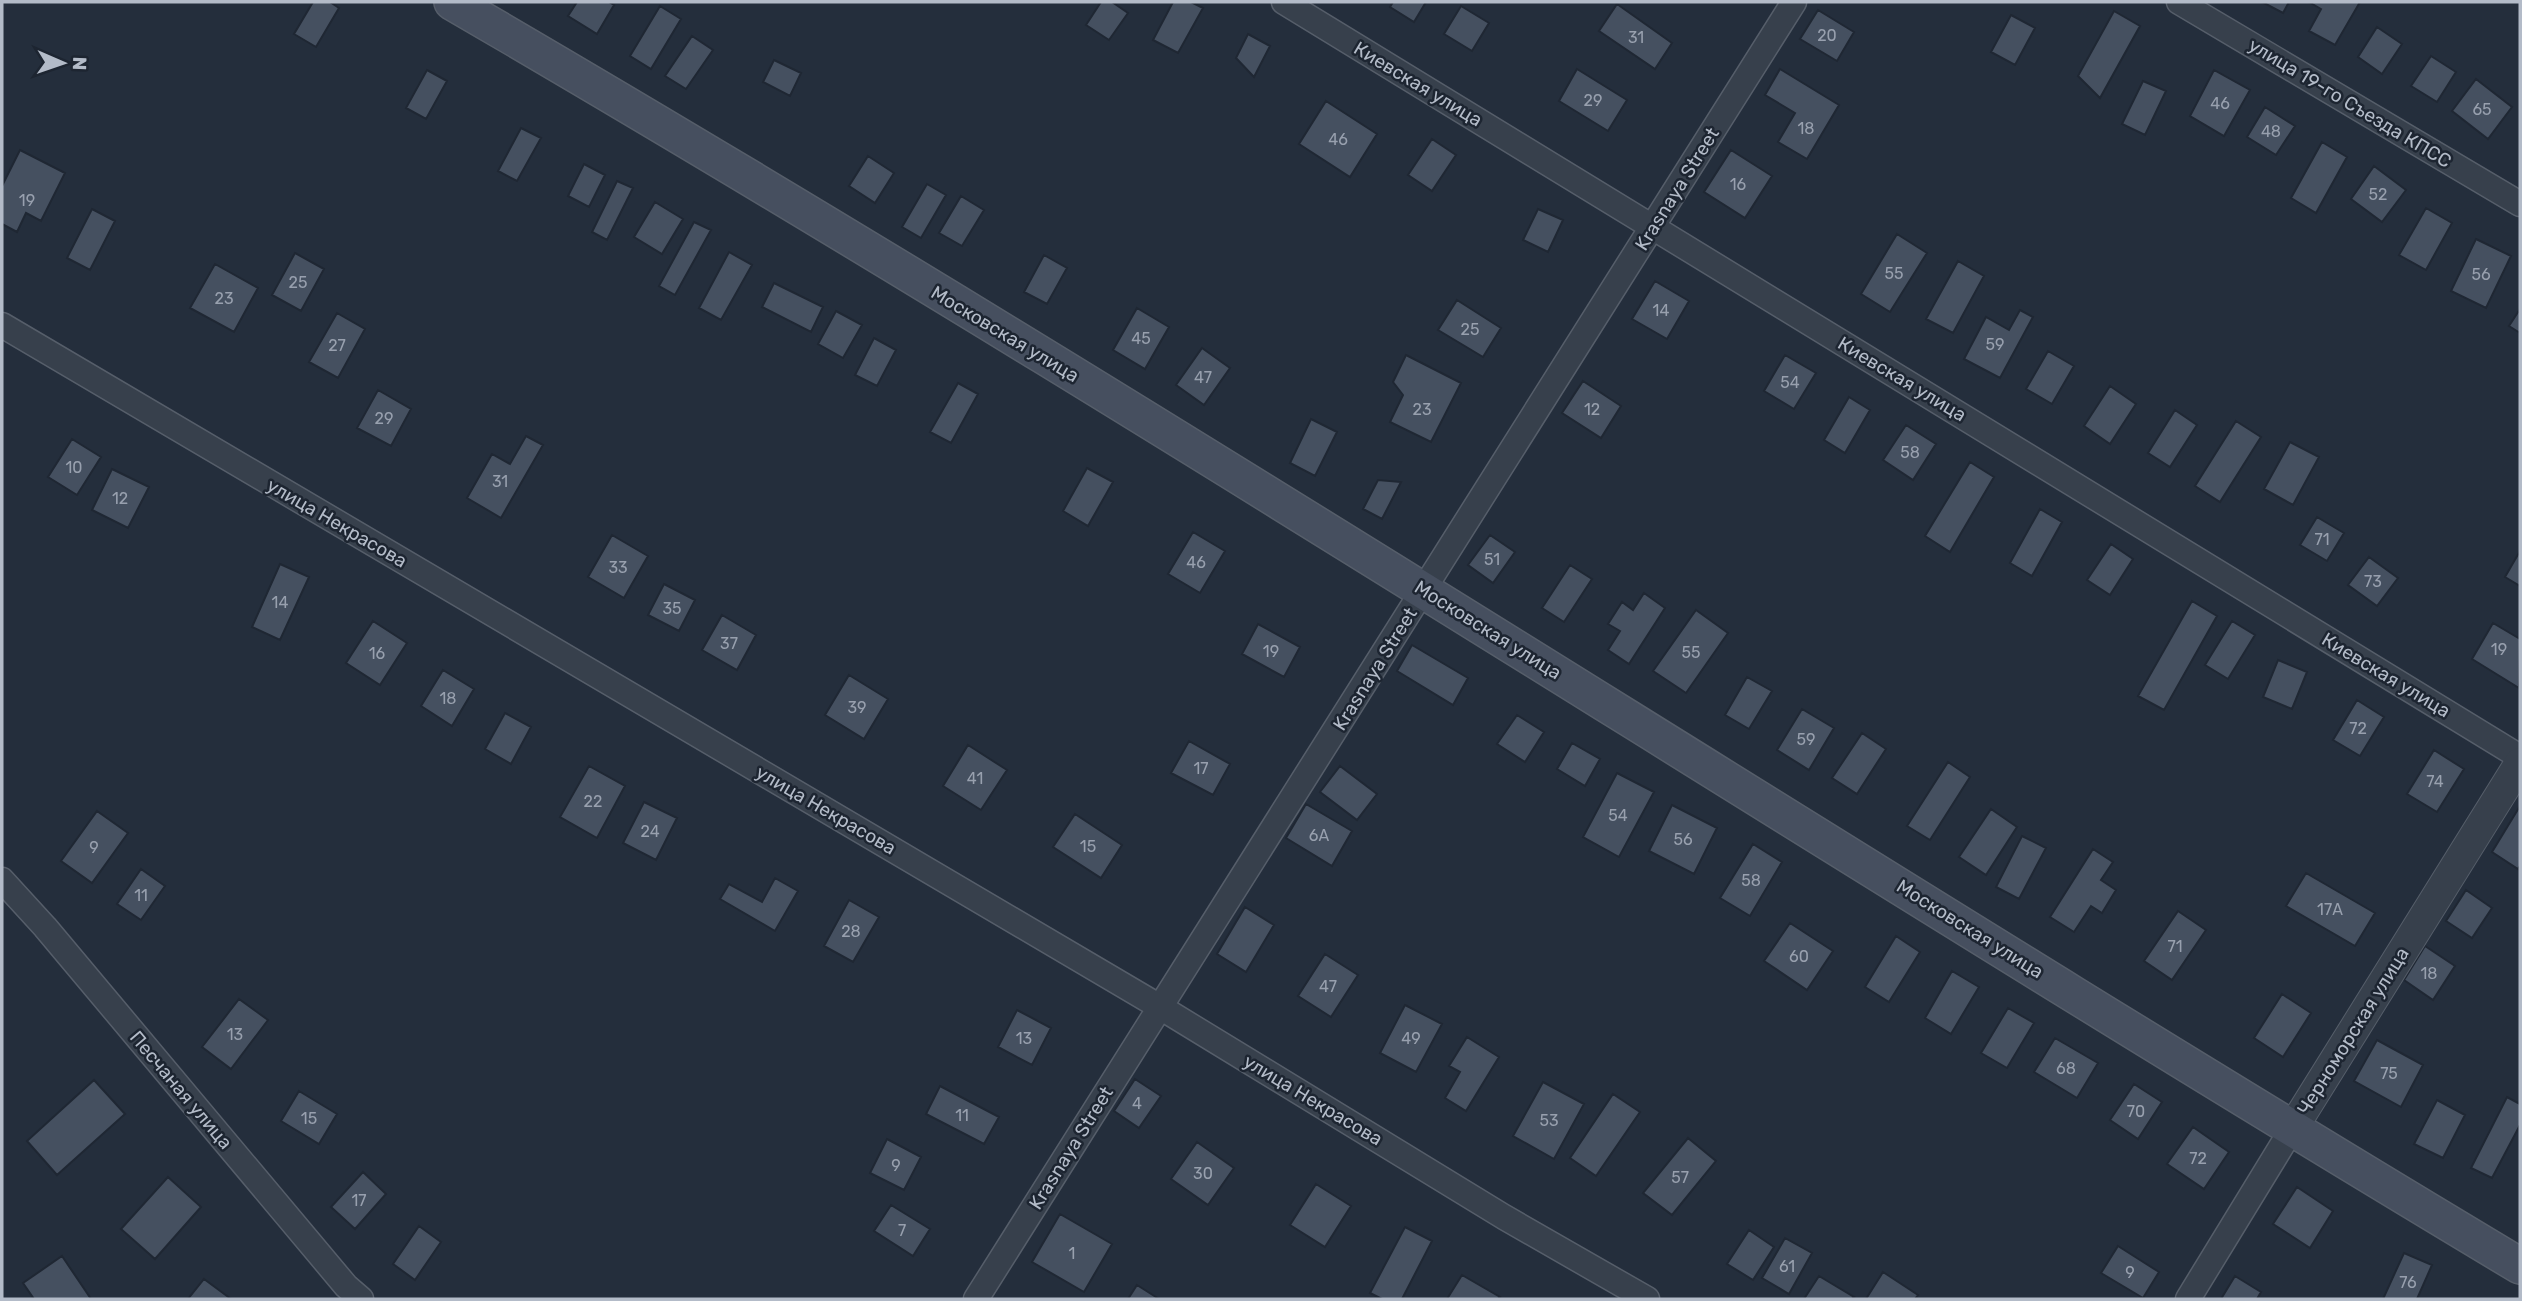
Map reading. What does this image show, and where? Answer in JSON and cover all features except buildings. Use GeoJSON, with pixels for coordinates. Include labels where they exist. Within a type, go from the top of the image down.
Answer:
{"type":"FeatureCollection","features":[{"type":"Feature","properties":{"kind":"main road","name":"Московская улица"},"geometry":{"type":"LineString","coordinates":[[452,2],[687,139],[1424,591],[2292,1129],[2520,1265]]}},
{"type":"Feature","properties":{"kind":"street","name":"Киевская улица"},"geometry":{"type":"LineString","coordinates":[[1284,2],[2520,757]]}},
{"type":"Feature","properties":{"kind":"street","name":"Krasnaya Street"},"geometry":{"type":"LineString","coordinates":[[981,1297],[1160,1007],[1794,2]]}},
{"type":"Feature","properties":{"kind":"street","name":"улица 19-го Съезда КПСС"},"geometry":{"type":"LineString","coordinates":[[2179,2],[2520,204]]}},
{"type":"Feature","properties":{"kind":"street","name":"улица Некрасова"},"geometry":{"type":"LineString","coordinates":[[2,325],[1160,1007],[1504,1217],[1647,1299]]}},
{"type":"Feature","properties":{"kind":"street","name":"Черноморская улица"},"geometry":{"type":"LineString","coordinates":[[2189,1299],[2520,763]]}},
{"type":"Feature","properties":{"kind":"street","name":"Песчаная улица"},"geometry":{"type":"LineString","coordinates":[[2,880],[346,1286],[361,1299]]}}]}
